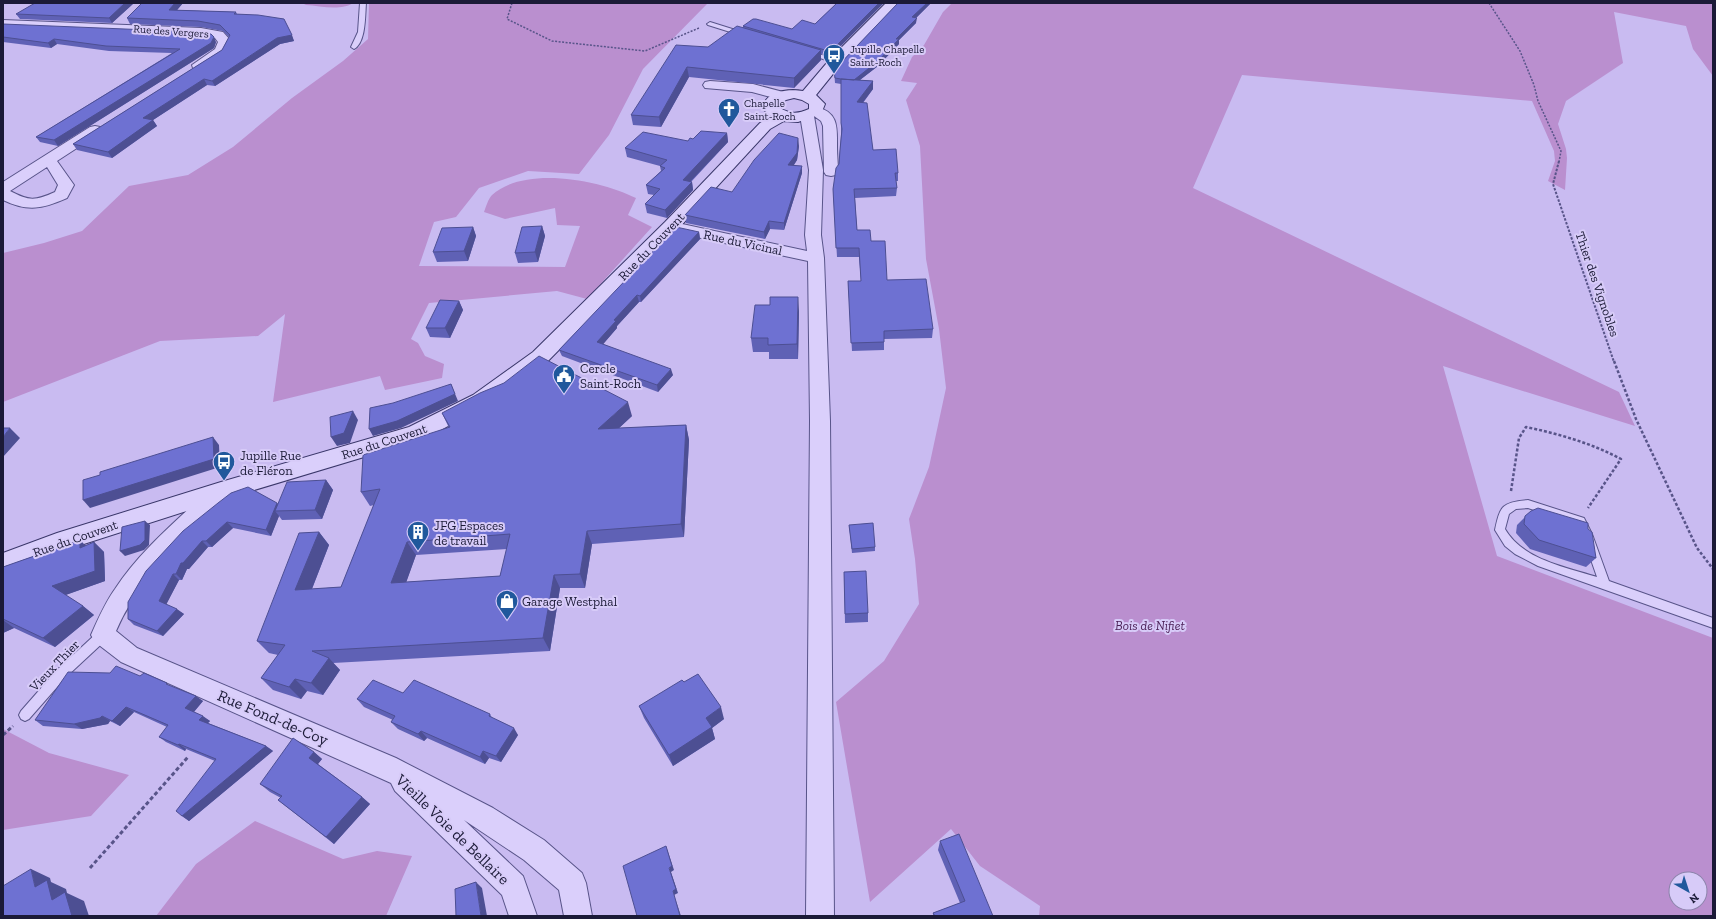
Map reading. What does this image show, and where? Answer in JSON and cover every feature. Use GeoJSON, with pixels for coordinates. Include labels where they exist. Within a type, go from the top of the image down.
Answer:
{"type":"FeatureCollection","features":[{"type":"Feature","properties":{"kind":"street"},"geometry":{"type":"LineString","coordinates":[[831,172],[830,146],[832,132],[828,119],[824,114],[810,107],[794,94],[782,96],[772,102],[772,110],[781,116],[790,118],[810,107],[836,61],[893,3]]}},
{"type":"Feature","properties":{"kind":"street","name":"Rue des Vergers"},"geometry":{"type":"LineString","coordinates":[[117,28],[127,18]]}},
{"type":"Feature","properties":{"kind":"street","name":"Rue des Vergers"},"geometry":{"type":"LineString","coordinates":[[3,24],[201,32],[219,35],[225,41],[220,51],[187,72]]}},
{"type":"Feature","properties":{"kind":"street"},"geometry":{"type":"LineString","coordinates":[[710,85],[753,88],[782,96]]}},
{"type":"Feature","properties":{"kind":"street"},"geometry":{"type":"LineString","coordinates":[[810,107],[816,170],[813,235],[816,258],[820,421],[820,916]]}},
{"type":"Feature","properties":{"kind":"street","name":"Rue du Couvent"},"geometry":{"type":"LineString","coordinates":[[3,563],[58,543],[221,491],[416,433],[480,400],[540,357],[671,226],[765,126],[781,116]]}},
{"type":"Feature","properties":{"kind":"street"},"geometry":{"type":"LineString","coordinates":[[3,189],[108,122]]}},
{"type":"Feature","properties":{"kind":"street"},"geometry":{"type":"LineString","coordinates":[[3,194],[22,203],[43,203],[62,195],[66,186],[49,160]]}},
{"type":"Feature","properties":{"kind":"street","name":"Rue du Vicinal"},"geometry":{"type":"LineString","coordinates":[[671,226],[816,258]]}},
{"type":"Feature","properties":{"kind":"street"},"geometry":{"type":"LineString","coordinates":[[103,636],[111,617],[130,584],[167,544],[221,491]]}},
{"type":"Feature","properties":{"kind":"street","name":"Rue Fond-de-Coy"},"geometry":{"type":"LineString","coordinates":[[103,636],[129,655],[387,766],[484,817],[534,850],[572,883],[578,916]]}},
{"type":"Feature","properties":{"kind":"street","name":"Vieille Voie de Bellaire"},"geometry":{"type":"LineString","coordinates":[[387,766],[513,886],[523,916]]}},
{"type":"Feature","properties":{"kind":"lane"},"geometry":{"type":"LineString","coordinates":[[354,47],[361,32],[363,3]]}},
{"type":"Feature","properties":{"kind":"lane"},"geometry":{"type":"LineString","coordinates":[[710,24],[747,35]]}},
{"type":"Feature","properties":{"kind":"lane"},"geometry":{"type":"LineString","coordinates":[[799,50],[836,61]]}},
{"type":"Feature","properties":{"kind":"lane"},"geometry":{"type":"LineString","coordinates":[[1605,584],[1587,534],[1580,521],[1528,504],[1514,505],[1504,512],[1500,530],[1507,542],[1522,553],[1544,564],[1605,584],[1713,623]]}},
{"type":"Feature","properties":{"kind":"lane","name":"Vieux Thier"},"geometry":{"type":"LineString","coordinates":[[25,715],[61,674],[103,636]]}},
{"type":"Feature","properties":{"kind":"path"},"geometry":{"type":"LineString","coordinates":[[512,3],[507,19],[552,41],[638,51],[645,51],[691,30],[710,24]]}},
{"type":"Feature","properties":{"kind":"path","name":"Thier des Vignobles"},"geometry":{"type":"LineString","coordinates":[[1489,3],[1520,51],[1534,85],[1538,101],[1561,151],[1553,184],[1624,390],[1636,419],[1697,548],[1713,569]]}},
{"type":"Feature","properties":{"kind":"path"},"geometry":{"type":"LineString","coordinates":[[1514,505],[1510,497],[1518,438],[1526,427],[1604,450],[1621,459],[1580,521]]}},
{"type":"Feature","properties":{"kind":"path"},"geometry":{"type":"LineString","coordinates":[[90,868],[188,757]]}},
{"type":"Feature","properties":{"kind":"green space"},"geometry":{"type":"Polygon","coordinates":[[[302,3],[353,3],[343,7],[324,7],[306,5],[302,3]]]}},
{"type":"Feature","properties":{"kind":"green space"},"geometry":{"type":"Polygon","coordinates":[[[369,3],[708,3],[643,69],[609,135],[579,174],[528,171],[479,188],[456,217],[434,222],[419,266],[565,267],[580,226],[557,225],[555,208],[505,219],[484,212],[492,195],[506,186],[523,180],[563,178],[583,181],[621,191],[636,198],[628,215],[652,227],[587,299],[557,291],[429,303],[411,339],[418,343],[425,356],[444,364],[442,378],[385,390],[380,376],[273,402],[285,314],[258,336],[160,341],[3,402],[3,253],[44,243],[82,231],[129,186],[188,175],[233,147],[292,98],[343,61],[368,39],[369,3]]]}},
{"type":"Feature","properties":{"kind":"green space","name":"Bois de Nifiet"},"geometry":{"type":"Polygon","coordinates":[[[952,3],[1713,3],[1713,76],[1693,49],[1686,26],[1614,12],[1623,63],[1566,101],[1558,124],[1566,149],[1567,158],[1565,190],[1548,181],[1555,161],[1554,151],[1532,101],[1242,75],[1193,188],[1619,392],[1635,426],[1443,366],[1497,556],[1713,638],[1713,916],[1039,916],[1040,906],[980,866],[951,829],[870,902],[836,702],[884,661],[919,604],[915,559],[909,519],[929,467],[946,388],[939,329],[926,259],[920,146],[906,100],[917,83],[901,81],[912,57],[924,45],[943,12],[952,3]]]}},
{"type":"Feature","properties":{"kind":"green space"},"geometry":{"type":"Polygon","coordinates":[[[3,729],[49,753],[129,775],[91,816],[3,830],[3,729]]]}},
{"type":"Feature","properties":{"kind":"green space"},"geometry":{"type":"Polygon","coordinates":[[[255,821],[343,859],[377,851],[412,856],[386,916],[156,916],[196,864],[255,821]]]}},
{"type":"Feature","properties":{"kind":"building"},"geometry":{"type":"Polygon","coordinates":[[[35,3],[125,3],[109,18],[16,14],[35,3]]]}},
{"type":"Feature","properties":{"kind":"building"},"geometry":{"type":"Polygon","coordinates":[[[142,3],[175,3],[169,10],[236,12],[234,14],[258,15],[284,19],[292,35],[277,38],[212,81],[204,79],[143,118],[153,120],[108,152],[73,144],[222,50],[230,35],[220,25],[198,21],[127,18],[142,3]]]}},
{"type":"Feature","properties":{"kind":"building"},"geometry":{"type":"Polygon","coordinates":[[[837,3],[879,3],[832,50],[832,44],[825,50],[743,26],[753,19],[792,29],[802,20],[815,24],[837,3]]]}},
{"type":"Feature","properties":{"kind":"building"},"geometry":{"type":"Polygon","coordinates":[[[898,3],[927,3],[912,17],[917,18],[896,39],[899,39],[878,61],[854,80],[835,78],[834,70],[898,3]]]}},
{"type":"Feature","properties":{"kind":"building"},"geometry":{"type":"Polygon","coordinates":[[[3,24],[198,32],[211,34],[214,37],[211,43],[54,140],[36,137],[180,49],[106,46],[54,39],[48,43],[3,37],[3,24]]]}},
{"type":"Feature","properties":{"kind":"building"},"geometry":{"type":"Polygon","coordinates":[[[737,26],[821,50],[794,78],[687,67],[659,117],[631,115],[676,45],[708,47],[737,26]]]}},
{"type":"Feature","properties":{"kind":"building"},"geometry":{"type":"Polygon","coordinates":[[[841,79],[873,81],[857,102],[867,103],[873,150],[896,149],[898,173],[895,173],[897,188],[854,189],[857,230],[870,230],[871,241],[885,241],[887,280],[926,279],[933,329],[884,331],[884,342],[851,343],[848,281],[861,281],[859,248],[836,248],[833,189],[836,168],[839,164],[842,129],[841,79]]]}},
{"type":"Feature","properties":{"kind":"building"},"geometry":{"type":"Polygon","coordinates":[[[701,131],[727,133],[683,180],[692,182],[665,210],[645,204],[660,189],[646,185],[665,168],[660,166],[667,160],[625,148],[643,132],[688,141],[690,138],[693,139],[701,131]]]}},
{"type":"Feature","properties":{"kind":"building"},"geometry":{"type":"Polygon","coordinates":[[[779,133],[798,138],[797,153],[788,165],[802,166],[784,223],[769,221],[764,232],[685,215],[711,187],[732,192],[754,160],[779,133]]]}},
{"type":"Feature","properties":{"kind":"building"},"geometry":{"type":"Polygon","coordinates":[[[542,226],[535,252],[515,253],[522,227],[542,226]]]}},
{"type":"Feature","properties":{"kind":"building"},"geometry":{"type":"Polygon","coordinates":[[[473,227],[464,251],[433,252],[442,228],[473,227]]]}},
{"type":"Feature","properties":{"kind":"building"},"geometry":{"type":"Polygon","coordinates":[[[676,227],[699,232],[640,296],[637,295],[614,320],[616,321],[597,342],[671,369],[657,385],[559,350],[676,227]]]}},
{"type":"Feature","properties":{"kind":"building"},"geometry":{"type":"Polygon","coordinates":[[[770,297],[798,297],[797,344],[768,345],[768,338],[751,338],[755,305],[770,305],[770,297]]]}},
{"type":"Feature","properties":{"kind":"building"},"geometry":{"type":"Polygon","coordinates":[[[440,300],[459,301],[445,328],[426,328],[440,300]]]}},
{"type":"Feature","properties":{"kind":"building"},"geometry":{"type":"Polygon","coordinates":[[[539,356],[628,402],[598,429],[686,425],[681,524],[587,531],[580,574],[554,575],[543,638],[312,651],[329,658],[311,683],[295,679],[289,687],[261,678],[285,645],[257,641],[299,533],[319,532],[295,590],[341,587],[380,489],[361,492],[363,455],[450,427],[442,413],[480,393],[504,383],[539,356]],[[510,534],[407,542],[391,583],[500,576],[510,534]]]}},
{"type":"Feature","properties":{"kind":"building"},"geometry":{"type":"Polygon","coordinates":[[[451,384],[455,394],[397,421],[369,429],[370,408],[393,403],[451,384]]]}},
{"type":"Feature","properties":{"kind":"building"},"geometry":{"type":"Polygon","coordinates":[[[353,411],[344,433],[331,437],[330,417],[353,411]]]}},
{"type":"Feature","properties":{"kind":"building"},"geometry":{"type":"Polygon","coordinates":[[[3,428],[10,428],[3,437],[3,428]]]}},
{"type":"Feature","properties":{"kind":"building"},"geometry":{"type":"Polygon","coordinates":[[[213,437],[214,459],[83,500],[83,480],[100,475],[100,472],[213,437]]]}},
{"type":"Feature","properties":{"kind":"building"},"geometry":{"type":"Polygon","coordinates":[[[326,480],[315,510],[275,511],[287,482],[326,480]]]}},
{"type":"Feature","properties":{"kind":"building"},"geometry":{"type":"Polygon","coordinates":[[[248,487],[277,503],[266,530],[227,522],[206,541],[202,541],[183,563],[181,563],[176,574],[173,574],[159,601],[177,609],[157,631],[128,619],[128,602],[146,571],[183,531],[231,493],[248,487]]]}},
{"type":"Feature","properties":{"kind":"building"},"geometry":{"type":"Polygon","coordinates":[[[1538,508],[1588,523],[1588,529],[1592,532],[1596,558],[1539,540],[1524,524],[1525,516],[1538,508]]]}},
{"type":"Feature","properties":{"kind":"building"},"geometry":{"type":"Polygon","coordinates":[[[145,521],[145,540],[140,545],[120,551],[122,527],[145,521]]]}},
{"type":"Feature","properties":{"kind":"building"},"geometry":{"type":"Polygon","coordinates":[[[873,523],[875,547],[852,549],[849,525],[873,523]]]}},
{"type":"Feature","properties":{"kind":"building"},"geometry":{"type":"Polygon","coordinates":[[[80,540],[80,548],[94,542],[95,571],[52,586],[83,606],[43,638],[3,619],[3,567],[80,540]]]}},
{"type":"Feature","properties":{"kind":"building"},"geometry":{"type":"Polygon","coordinates":[[[866,571],[868,613],[845,614],[844,572],[866,571]]]}},
{"type":"Feature","properties":{"kind":"building"},"geometry":{"type":"Polygon","coordinates":[[[116,666],[140,676],[144,673],[196,696],[185,708],[203,716],[199,720],[266,746],[182,816],[176,811],[216,759],[159,737],[168,725],[126,707],[112,721],[102,716],[100,718],[74,724],[35,720],[68,672],[110,673],[116,666]]]}},
{"type":"Feature","properties":{"kind":"building"},"geometry":{"type":"Polygon","coordinates":[[[698,674],[721,707],[706,718],[712,727],[669,755],[639,706],[682,680],[684,682],[698,674]]]}},
{"type":"Feature","properties":{"kind":"building"},"geometry":{"type":"Polygon","coordinates":[[[373,680],[403,693],[414,680],[490,714],[489,716],[514,728],[496,756],[483,751],[480,757],[421,731],[418,734],[391,722],[395,716],[357,699],[373,680]]]}},
{"type":"Feature","properties":{"kind":"building"},"geometry":{"type":"Polygon","coordinates":[[[293,738],[314,752],[309,758],[362,797],[326,837],[278,800],[282,796],[260,784],[293,738]]]}},
{"type":"Feature","properties":{"kind":"building"},"geometry":{"type":"Polygon","coordinates":[[[959,834],[993,916],[935,916],[933,913],[965,901],[940,841],[959,834]]]}},
{"type":"Feature","properties":{"kind":"building"},"geometry":{"type":"Polygon","coordinates":[[[666,846],[672,866],[669,868],[676,889],[673,891],[680,916],[637,916],[623,866],[666,846]]]}},
{"type":"Feature","properties":{"kind":"building"},"geometry":{"type":"Polygon","coordinates":[[[31,869],[35,887],[47,880],[52,900],[65,892],[72,916],[3,916],[3,886],[31,869]]]}},
{"type":"Feature","properties":{"kind":"building"},"geometry":{"type":"Polygon","coordinates":[[[476,882],[481,916],[456,916],[455,889],[476,882]]]}},
{"type":"Feature","properties":{"kind":"place","name":"Jupille Chapelle Saint-Roch"},"geometry":{"type":"Point","coordinates":[834,74]}},
{"type":"Feature","properties":{"kind":"place","name":"Chapelle Saint-Roch"},"geometry":{"type":"Point","coordinates":[729,128]}},
{"type":"Feature","properties":{"kind":"place","name":"Cercle Saint-Roch"},"geometry":{"type":"Point","coordinates":[564,394]}},
{"type":"Feature","properties":{"kind":"place","name":"Jupille Rue de Fléron"},"geometry":{"type":"Point","coordinates":[224,482]}},
{"type":"Feature","properties":{"kind":"place","name":"JFG Espaces de travail"},"geometry":{"type":"Point","coordinates":[418,552]}},
{"type":"Feature","properties":{"kind":"place","name":"Garage Westphal"},"geometry":{"type":"Point","coordinates":[507,620]}}]}
